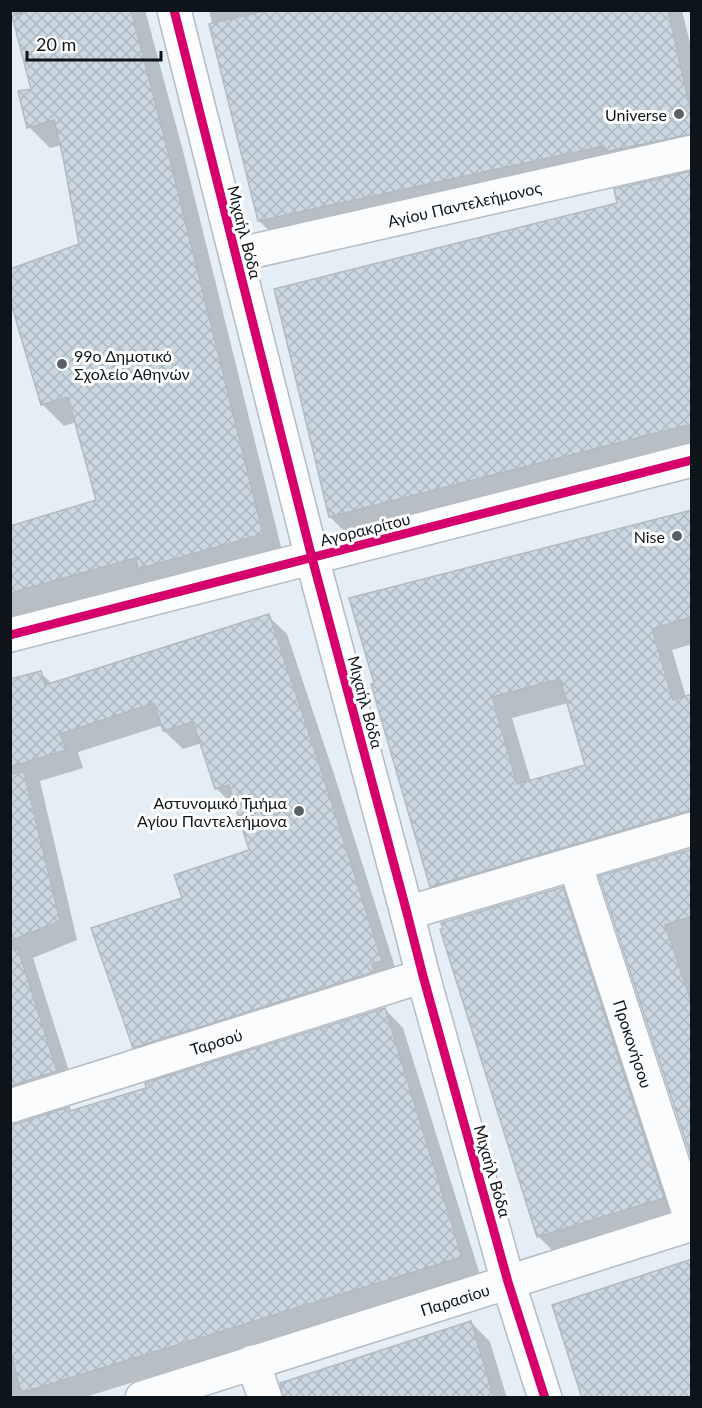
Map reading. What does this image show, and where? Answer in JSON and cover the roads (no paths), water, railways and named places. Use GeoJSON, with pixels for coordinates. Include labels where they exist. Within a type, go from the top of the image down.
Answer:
{"type":"FeatureCollection","features":[{"type":"Feature","properties":{"kind":"street","name":"Μιχαήλ Βόδα"},"geometry":{"type":"LineString","coordinates":[[174,10],[312,558],[423,976],[508,1282],[545,1398]]}},
{"type":"Feature","properties":{"kind":"street","name":"Αγίου Παντελεήμονος"},"geometry":{"type":"LineString","coordinates":[[236,255],[692,152]]}},
{"type":"Feature","properties":{"kind":"street","name":"Αγορακρίτου"},"geometry":{"type":"LineString","coordinates":[[10,635],[692,460]]}},
{"type":"Feature","properties":{"kind":"street"},"geometry":{"type":"LineString","coordinates":[[407,913],[692,829]]}},
{"type":"Feature","properties":{"kind":"street","name":"Προκονήσου"},"geometry":{"type":"LineString","coordinates":[[575,864],[692,1223]]}},
{"type":"Feature","properties":{"kind":"street","name":"Ταρσού"},"geometry":{"type":"LineString","coordinates":[[10,1106],[423,976]]}},
{"type":"Feature","properties":{"kind":"street","name":"Παρασίου"},"geometry":{"type":"LineString","coordinates":[[142,1398],[692,1223]]}},
{"type":"Feature","properties":{"kind":"street"},"geometry":{"type":"LineString","coordinates":[[253,1362],[265,1398]]}},
{"type":"Feature","properties":{"kind":"place","name":"Universe"},"geometry":{"type":"Point","coordinates":[679,114]}},
{"type":"Feature","properties":{"kind":"place","name":"99ο Δημοτικό Σχολείο Αθηνών"},"geometry":{"type":"Point","coordinates":[62,364]}},
{"type":"Feature","properties":{"kind":"place","name":"Nise"},"geometry":{"type":"Point","coordinates":[677,536]}},
{"type":"Feature","properties":{"kind":"place","name":"Αστυνομικό Τμήμα Αγίου Παντελεήμονα"},"geometry":{"type":"Point","coordinates":[299,811]}}]}
